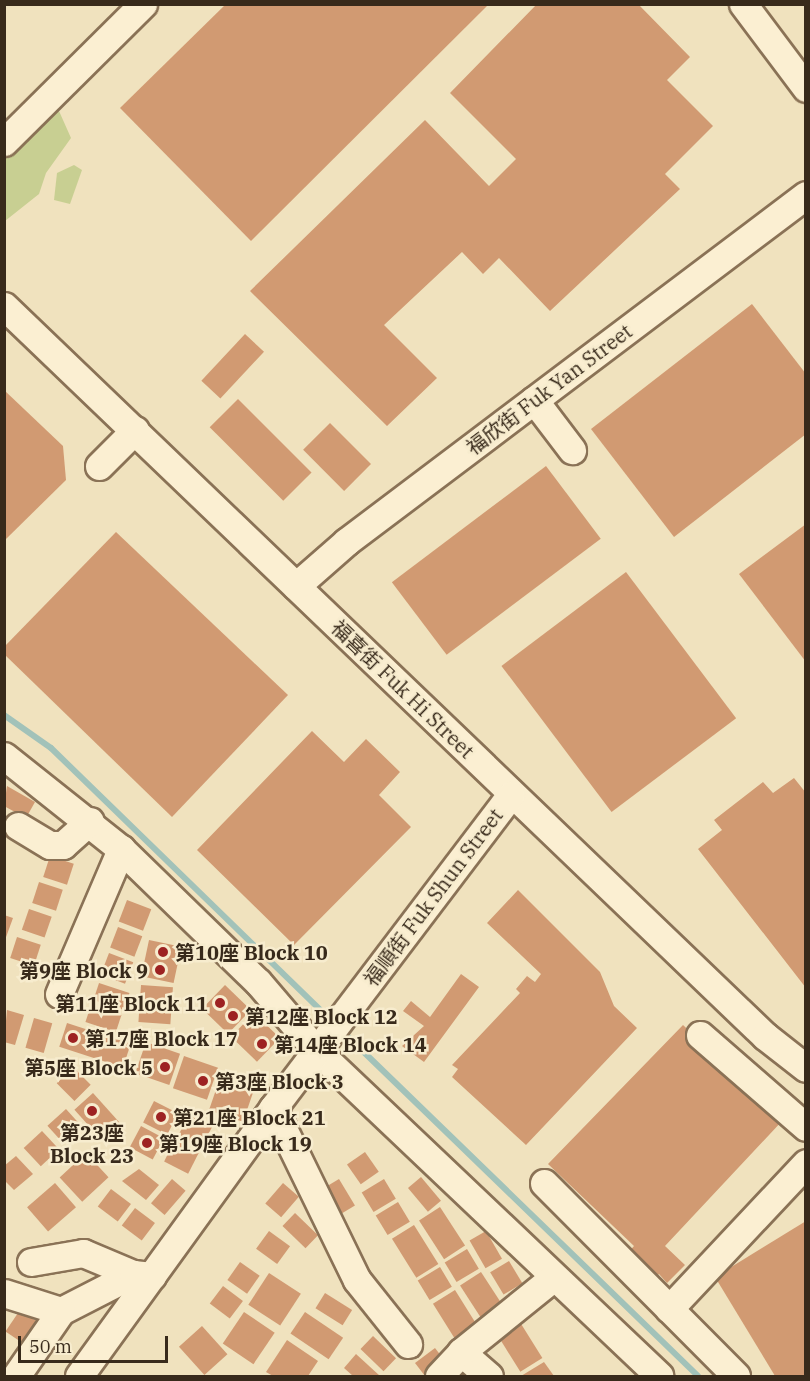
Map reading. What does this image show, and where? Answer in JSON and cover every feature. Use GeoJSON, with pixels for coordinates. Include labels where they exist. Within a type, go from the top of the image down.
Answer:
{"type":"FeatureCollection","features":[{"type":"Feature","properties":{"kind":"street"},"geometry":{"type":"LineString","coordinates":[[4,142],[143,4]]}},
{"type":"Feature","properties":{"kind":"street"},"geometry":{"type":"LineString","coordinates":[[743,4],[806,88]]}},
{"type":"Feature","properties":{"kind":"street","name":"福欣街 Fuk Yan Street"},"geometry":{"type":"LineString","coordinates":[[296,586],[346,542],[806,195]]}},
{"type":"Feature","properties":{"kind":"street","name":"福喜街 Fuk Hi Street"},"geometry":{"type":"LineString","coordinates":[[4,306],[511,795],[765,1036],[806,1068]]}},
{"type":"Feature","properties":{"kind":"street"},"geometry":{"type":"LineString","coordinates":[[534,400],[572,450]]}},
{"type":"Feature","properties":{"kind":"street"},"geometry":{"type":"LineString","coordinates":[[99,466],[135,430]]}},
{"type":"Feature","properties":{"kind":"street"},"geometry":{"type":"LineString","coordinates":[[4,756],[90,821],[121,849],[554,1277],[659,1377]]}},
{"type":"Feature","properties":{"kind":"street","name":"福順街 Fuk Shun Street"},"geometry":{"type":"LineString","coordinates":[[86,1374],[142,1275],[321,1046],[511,795]]}},
{"type":"Feature","properties":{"kind":"street"},"geometry":{"type":"LineString","coordinates":[[18,826],[50,846],[63,845],[90,821]]}},
{"type":"Feature","properties":{"kind":"street"},"geometry":{"type":"LineString","coordinates":[[59,994],[121,849]]}},
{"type":"Feature","properties":{"kind":"street"},"geometry":{"type":"LineString","coordinates":[[700,1035],[806,1127]]}},
{"type":"Feature","properties":{"kind":"street"},"geometry":{"type":"LineString","coordinates":[[273,1108],[357,1280],[408,1344]]}},
{"type":"Feature","properties":{"kind":"street"},"geometry":{"type":"LineString","coordinates":[[669,1309],[806,1163]]}},
{"type":"Feature","properties":{"kind":"street"},"geometry":{"type":"LineString","coordinates":[[544,1183],[736,1377]]}},
{"type":"Feature","properties":{"kind":"street"},"geometry":{"type":"LineString","coordinates":[[31,1262],[83,1253],[142,1275]]}},
{"type":"Feature","properties":{"kind":"street"},"geometry":{"type":"LineString","coordinates":[[16,1377],[61,1311],[142,1275]]}},
{"type":"Feature","properties":{"kind":"street"},"geometry":{"type":"LineString","coordinates":[[439,1377],[461,1352],[554,1277]]}},
{"type":"Feature","properties":{"kind":"street"},"geometry":{"type":"LineString","coordinates":[[4,1293],[61,1311]]}},
{"type":"Feature","properties":{"kind":"street"},"geometry":{"type":"LineString","coordinates":[[461,1352],[489,1377]]}},
{"type":"Feature","properties":{"kind":"green space"},"geometry":{"type":"Polygon","coordinates":[[[59,111],[71,138],[46,173],[39,194],[5,221],[5,126],[11,120],[59,111]]]}},
{"type":"Feature","properties":{"kind":"green space"},"geometry":{"type":"Polygon","coordinates":[[[74,165],[82,170],[70,204],[54,200],[57,173],[74,165]]]}},
{"type":"Feature","properties":{"kind":"building"},"geometry":{"type":"Polygon","coordinates":[[[226,4],[485,4],[487,6],[251,241],[120,108],[226,4]]]}},
{"type":"Feature","properties":{"kind":"building"},"geometry":{"type":"Polygon","coordinates":[[[537,4],[638,4],[690,57],[667,80],[713,126],[665,174],[680,189],[550,311],[499,258],[483,274],[462,252],[384,325],[437,378],[387,426],[250,291],[425,120],[489,186],[516,159],[450,93],[537,4]]]}},
{"type":"Feature","properties":{"kind":"building"},"geometry":{"type":"Polygon","coordinates":[[[752,304],[806,374],[806,434],[674,537],[591,429],[752,304]]]}},
{"type":"Feature","properties":{"kind":"building"},"geometry":{"type":"Polygon","coordinates":[[[245,334],[264,352],[220,399],[201,381],[245,334]]]}},
{"type":"Feature","properties":{"kind":"building"},"geometry":{"type":"Polygon","coordinates":[[[4,390],[63,446],[66,480],[4,541],[4,390]]]}},
{"type":"Feature","properties":{"kind":"building"},"geometry":{"type":"Polygon","coordinates":[[[238,399],[312,473],[283,501],[210,427],[238,399]]]}},
{"type":"Feature","properties":{"kind":"building"},"geometry":{"type":"Polygon","coordinates":[[[330,423],[371,464],[344,491],[303,450],[330,423]]]}},
{"type":"Feature","properties":{"kind":"building"},"geometry":{"type":"Polygon","coordinates":[[[546,466],[601,539],[447,655],[392,582],[546,466]]]}},
{"type":"Feature","properties":{"kind":"building"},"geometry":{"type":"Polygon","coordinates":[[[806,524],[806,662],[739,574],[806,524]]]}},
{"type":"Feature","properties":{"kind":"building"},"geometry":{"type":"Polygon","coordinates":[[[116,532],[288,695],[172,817],[4,654],[4,647],[116,532]]]}},
{"type":"Feature","properties":{"kind":"building"},"geometry":{"type":"Polygon","coordinates":[[[626,572],[736,718],[612,812],[501,666],[626,572]]]}},
{"type":"Feature","properties":{"kind":"building"},"geometry":{"type":"Polygon","coordinates":[[[312,731],[344,762],[366,739],[400,772],[379,795],[411,827],[294,945],[197,850],[312,731]]]}},
{"type":"Feature","properties":{"kind":"building"},"geometry":{"type":"Polygon","coordinates":[[[794,778],[806,793],[806,988],[698,849],[722,830],[714,820],[763,782],[773,793],[794,778]]]}},
{"type":"Feature","properties":{"kind":"building"},"geometry":{"type":"Polygon","coordinates":[[[7,786],[35,802],[26,818],[4,806],[7,786]]]}},
{"type":"Feature","properties":{"kind":"building"},"geometry":{"type":"Polygon","coordinates":[[[50,856],[74,864],[67,885],[43,877],[50,856]]]}},
{"type":"Feature","properties":{"kind":"building"},"geometry":{"type":"Polygon","coordinates":[[[39,882],[63,890],[56,911],[32,903],[39,882]]]}},
{"type":"Feature","properties":{"kind":"building"},"geometry":{"type":"Polygon","coordinates":[[[518,890],[600,972],[614,1006],[637,1028],[526,1145],[452,1077],[458,1069],[452,1065],[520,993],[516,989],[527,976],[535,982],[541,974],[487,923],[518,890]]]}},
{"type":"Feature","properties":{"kind":"building"},"geometry":{"type":"Polygon","coordinates":[[[127,900],[151,909],[143,931],[119,921],[127,900]]]}},
{"type":"Feature","properties":{"kind":"building"},"geometry":{"type":"Polygon","coordinates":[[[29,909],[52,917],[45,938],[22,930],[29,909]]]}},
{"type":"Feature","properties":{"kind":"building"},"geometry":{"type":"Polygon","coordinates":[[[4,915],[13,918],[5,940],[4,940],[4,915]]]}},
{"type":"Feature","properties":{"kind":"building"},"geometry":{"type":"Polygon","coordinates":[[[118,927],[142,936],[134,957],[110,948],[118,927]]]}},
{"type":"Feature","properties":{"kind":"building"},"geometry":{"type":"Polygon","coordinates":[[[17,937],[41,945],[34,966],[10,958],[17,937]]]}},
{"type":"Feature","properties":{"kind":"building"},"geometry":{"type":"Polygon","coordinates":[[[149,940],[181,947],[174,983],[141,976],[149,940]]]}},
{"type":"Feature","properties":{"kind":"building"},"geometry":{"type":"Polygon","coordinates":[[[109,953],[133,962],[125,984],[101,974],[109,953]]]}},
{"type":"Feature","properties":{"kind":"building"},"geometry":{"type":"Polygon","coordinates":[[[461,974],[479,987],[424,1062],[402,1046],[424,1026],[403,1011],[411,1001],[430,1017],[461,974]]]}},
{"type":"Feature","properties":{"kind":"building"},"geometry":{"type":"Polygon","coordinates":[[[99,983],[129,993],[124,1010],[93,1000],[99,983]]]}},
{"type":"Feature","properties":{"kind":"building"},"geometry":{"type":"Polygon","coordinates":[[[141,985],[173,987],[170,1024],[138,1022],[141,985]]]}},
{"type":"Feature","properties":{"kind":"building"},"geometry":{"type":"Polygon","coordinates":[[[225,985],[251,1010],[228,1034],[202,1009],[225,985]]]}},
{"type":"Feature","properties":{"kind":"building"},"geometry":{"type":"Polygon","coordinates":[[[91,1005],[121,1015],[116,1032],[85,1022],[91,1005]]]}},
{"type":"Feature","properties":{"kind":"building"},"geometry":{"type":"Polygon","coordinates":[[[7,1010],[24,1015],[15,1045],[4,1042],[7,1010]]]}},
{"type":"Feature","properties":{"kind":"building"},"geometry":{"type":"Polygon","coordinates":[[[254,1013],[280,1038],[257,1062],[231,1037],[254,1013]]]}},
{"type":"Feature","properties":{"kind":"building"},"geometry":{"type":"Polygon","coordinates":[[[34,1018],[52,1023],[44,1053],[25,1048],[34,1018]]]}},
{"type":"Feature","properties":{"kind":"building"},"geometry":{"type":"Polygon","coordinates":[[[67,1023],[131,1044],[123,1067],[59,1047],[67,1023]]]}},
{"type":"Feature","properties":{"kind":"building"},"geometry":{"type":"Polygon","coordinates":[[[683,1025],[783,1120],[665,1246],[685,1265],[667,1283],[659,1274],[652,1280],[626,1255],[634,1246],[548,1164],[683,1025]]]}},
{"type":"Feature","properties":{"kind":"building"},"geometry":{"type":"Polygon","coordinates":[[[146,1042],[180,1054],[169,1085],[135,1073],[146,1042]]]}},
{"type":"Feature","properties":{"kind":"building"},"geometry":{"type":"Polygon","coordinates":[[[184,1056],[218,1068],[207,1100],[173,1088],[184,1056]]]}},
{"type":"Feature","properties":{"kind":"building"},"geometry":{"type":"Polygon","coordinates":[[[73,1067],[91,1085],[74,1101],[57,1083],[73,1067]]]}},
{"type":"Feature","properties":{"kind":"building"},"geometry":{"type":"Polygon","coordinates":[[[220,1078],[254,1090],[243,1122],[209,1110],[220,1078]]]}},
{"type":"Feature","properties":{"kind":"building"},"geometry":{"type":"Polygon","coordinates":[[[93,1093],[124,1127],[105,1144],[74,1110],[93,1093]]]}},
{"type":"Feature","properties":{"kind":"building","name":"第21座 Block 21"},"geometry":{"type":"Polygon","coordinates":[[[154,1101],[178,1113],[167,1135],[143,1122],[154,1101]]]}},
{"type":"Feature","properties":{"kind":"building"},"geometry":{"type":"Polygon","coordinates":[[[66,1109],[82,1127],[63,1144],[47,1126],[66,1109]]]}},
{"type":"Feature","properties":{"kind":"building"},"geometry":{"type":"Polygon","coordinates":[[[189,1115],[212,1127],[201,1148],[178,1136],[189,1115]]]}},
{"type":"Feature","properties":{"kind":"building","name":"第19座 Block 19"},"geometry":{"type":"Polygon","coordinates":[[[141,1126],[164,1138],[153,1159],[130,1147],[141,1126]]]}},
{"type":"Feature","properties":{"kind":"building"},"geometry":{"type":"Polygon","coordinates":[[[42,1131],[59,1149],[41,1166],[24,1148],[42,1131]]]}},
{"type":"Feature","properties":{"kind":"building"},"geometry":{"type":"Polygon","coordinates":[[[175,1140],[199,1152],[188,1174],[164,1161],[175,1140]]]}},
{"type":"Feature","properties":{"kind":"building"},"geometry":{"type":"Polygon","coordinates":[[[365,1152],[379,1172],[361,1184],[347,1165],[365,1152]]]}},
{"type":"Feature","properties":{"kind":"building"},"geometry":{"type":"Polygon","coordinates":[[[86,1153],[109,1177],[82,1202],[60,1178],[86,1153]]]}},
{"type":"Feature","properties":{"kind":"building"},"geometry":{"type":"Polygon","coordinates":[[[16,1156],[33,1174],[14,1190],[4,1180],[4,1166],[16,1156]]]}},
{"type":"Feature","properties":{"kind":"building"},"geometry":{"type":"Polygon","coordinates":[[[139,1169],[159,1185],[146,1200],[122,1181],[139,1169]]]}},
{"type":"Feature","properties":{"kind":"building"},"geometry":{"type":"Polygon","coordinates":[[[421,1177],[441,1201],[428,1212],[408,1188],[421,1177]]]}},
{"type":"Feature","properties":{"kind":"building"},"geometry":{"type":"Polygon","coordinates":[[[172,1179],[186,1191],[165,1215],[151,1203],[172,1179]]]}},
{"type":"Feature","properties":{"kind":"building"},"geometry":{"type":"Polygon","coordinates":[[[339,1179],[355,1206],[340,1215],[324,1188],[339,1179]]]}},
{"type":"Feature","properties":{"kind":"building"},"geometry":{"type":"Polygon","coordinates":[[[384,1179],[396,1199],[374,1212],[362,1192],[384,1179]]]}},
{"type":"Feature","properties":{"kind":"building"},"geometry":{"type":"Polygon","coordinates":[[[55,1183],[76,1207],[48,1231],[27,1207],[55,1183]]]}},
{"type":"Feature","properties":{"kind":"building"},"geometry":{"type":"Polygon","coordinates":[[[283,1183],[299,1197],[281,1217],[265,1203],[283,1183]]]}},
{"type":"Feature","properties":{"kind":"building"},"geometry":{"type":"Polygon","coordinates":[[[111,1189],[131,1204],[118,1222],[98,1207],[111,1189]]]}},
{"type":"Feature","properties":{"kind":"building"},"geometry":{"type":"Polygon","coordinates":[[[398,1202],[410,1222],[388,1235],[376,1215],[398,1202]]]}},
{"type":"Feature","properties":{"kind":"building"},"geometry":{"type":"Polygon","coordinates":[[[440,1207],[465,1246],[444,1259],[419,1221],[440,1207]]]}},
{"type":"Feature","properties":{"kind":"building"},"geometry":{"type":"Polygon","coordinates":[[[135,1208],[155,1223],[142,1241],[122,1226],[135,1208]]]}},
{"type":"Feature","properties":{"kind":"building"},"geometry":{"type":"Polygon","coordinates":[[[295,1213],[318,1235],[306,1248],[282,1226],[295,1213]]]}},
{"type":"Feature","properties":{"kind":"building"},"geometry":{"type":"Polygon","coordinates":[[[806,1221],[806,1376],[775,1376],[715,1277],[806,1221]]]}},
{"type":"Feature","properties":{"kind":"building"},"geometry":{"type":"Polygon","coordinates":[[[414,1225],[438,1264],[416,1278],[392,1239],[414,1225]]]}},
{"type":"Feature","properties":{"kind":"building"},"geometry":{"type":"Polygon","coordinates":[[[269,1231],[290,1246],[277,1264],[256,1249],[269,1231]]]}},
{"type":"Feature","properties":{"kind":"building"},"geometry":{"type":"Polygon","coordinates":[[[486,1231],[502,1259],[486,1268],[470,1240],[486,1231]]]}},
{"type":"Feature","properties":{"kind":"building"},"geometry":{"type":"Polygon","coordinates":[[[467,1249],[479,1269],[457,1282],[445,1262],[467,1249]]]}},
{"type":"Feature","properties":{"kind":"building"},"geometry":{"type":"Polygon","coordinates":[[[509,1261],[522,1283],[504,1295],[490,1272],[509,1261]]]}},
{"type":"Feature","properties":{"kind":"building"},"geometry":{"type":"Polygon","coordinates":[[[240,1262],[260,1276],[247,1294],[227,1280],[240,1262]]]}},
{"type":"Feature","properties":{"kind":"building"},"geometry":{"type":"Polygon","coordinates":[[[440,1267],[452,1287],[430,1300],[418,1280],[440,1267]]]}},
{"type":"Feature","properties":{"kind":"building"},"geometry":{"type":"Polygon","coordinates":[[[481,1272],[506,1311],[485,1324],[460,1286],[481,1272]]]}},
{"type":"Feature","properties":{"kind":"building"},"geometry":{"type":"Polygon","coordinates":[[[269,1273],[301,1294],[280,1326],[248,1305],[269,1273]]]}},
{"type":"Feature","properties":{"kind":"building"},"geometry":{"type":"Polygon","coordinates":[[[223,1286],[243,1301],[230,1319],[210,1304],[223,1286]]]}},
{"type":"Feature","properties":{"kind":"building"},"geometry":{"type":"Polygon","coordinates":[[[455,1290],[479,1329],[457,1343],[433,1304],[455,1290]]]}},
{"type":"Feature","properties":{"kind":"building"},"geometry":{"type":"Polygon","coordinates":[[[325,1293],[352,1310],[343,1325],[315,1308],[325,1293]]]}},
{"type":"Feature","properties":{"kind":"building"},"geometry":{"type":"Polygon","coordinates":[[[20,1310],[38,1322],[24,1344],[5,1332],[20,1310]]]}},
{"type":"Feature","properties":{"kind":"building"},"geometry":{"type":"Polygon","coordinates":[[[244,1312],[275,1333],[253,1364],[223,1344],[244,1312]]]}},
{"type":"Feature","properties":{"kind":"building"},"geometry":{"type":"Polygon","coordinates":[[[305,1312],[343,1338],[329,1359],[290,1334],[305,1312]]]}},
{"type":"Feature","properties":{"kind":"building"},"geometry":{"type":"Polygon","coordinates":[[[518,1319],[542,1358],[520,1372],[496,1333],[518,1319]]]}},
{"type":"Feature","properties":{"kind":"building"},"geometry":{"type":"Polygon","coordinates":[[[202,1326],[227,1354],[204,1375],[179,1347],[202,1326]]]}},
{"type":"Feature","properties":{"kind":"building"},"geometry":{"type":"Polygon","coordinates":[[[373,1336],[396,1358],[384,1371],[360,1349],[373,1336]]]}},
{"type":"Feature","properties":{"kind":"building"},"geometry":{"type":"Polygon","coordinates":[[[287,1340],[318,1361],[308,1376],[273,1376],[266,1372],[287,1340]]]}},
{"type":"Feature","properties":{"kind":"building"},"geometry":{"type":"Polygon","coordinates":[[[435,1348],[449,1366],[435,1376],[425,1376],[415,1363],[435,1348]]]}},
{"type":"Feature","properties":{"kind":"building"},"geometry":{"type":"Polygon","coordinates":[[[356,1354],[380,1376],[353,1376],[344,1368],[356,1354]]]}},
{"type":"Feature","properties":{"kind":"building"},"geometry":{"type":"Polygon","coordinates":[[[544,1362],[554,1376],[521,1376],[544,1362]]]}},
{"type":"Feature","properties":{"kind":"waterway"},"geometry":{"type":"LineString","coordinates":[[4,715],[51,748],[332,1021]]}},
{"type":"Feature","properties":{"kind":"waterway"},"geometry":{"type":"LineString","coordinates":[[341,1030],[698,1376]]}},
{"type":"Feature","properties":{"kind":"place","name":"第10座 Block 10"},"geometry":{"type":"Point","coordinates":[163,952]}},
{"type":"Feature","properties":{"kind":"place","name":"第9座 Block 9"},"geometry":{"type":"Point","coordinates":[160,970]}},
{"type":"Feature","properties":{"kind":"place","name":"第11座 Block 11"},"geometry":{"type":"Point","coordinates":[220,1003]}},
{"type":"Feature","properties":{"kind":"place","name":"第12座 Block 12"},"geometry":{"type":"Point","coordinates":[233,1016]}},
{"type":"Feature","properties":{"kind":"place","name":"第17座 Block 17"},"geometry":{"type":"Point","coordinates":[73,1038]}},
{"type":"Feature","properties":{"kind":"place","name":"第14座 Block 14"},"geometry":{"type":"Point","coordinates":[262,1044]}},
{"type":"Feature","properties":{"kind":"place","name":"第5座 Block 5"},"geometry":{"type":"Point","coordinates":[165,1067]}},
{"type":"Feature","properties":{"kind":"place","name":"第3座 Block 3"},"geometry":{"type":"Point","coordinates":[203,1081]}},
{"type":"Feature","properties":{"kind":"place","name":"第23座 Block 23"},"geometry":{"type":"Point","coordinates":[92,1111]}},
{"type":"Feature","properties":{"kind":"place","name":"第21座 Block 21"},"geometry":{"type":"Point","coordinates":[161,1117]}},
{"type":"Feature","properties":{"kind":"place","name":"第19座 Block 19"},"geometry":{"type":"Point","coordinates":[147,1143]}}]}
